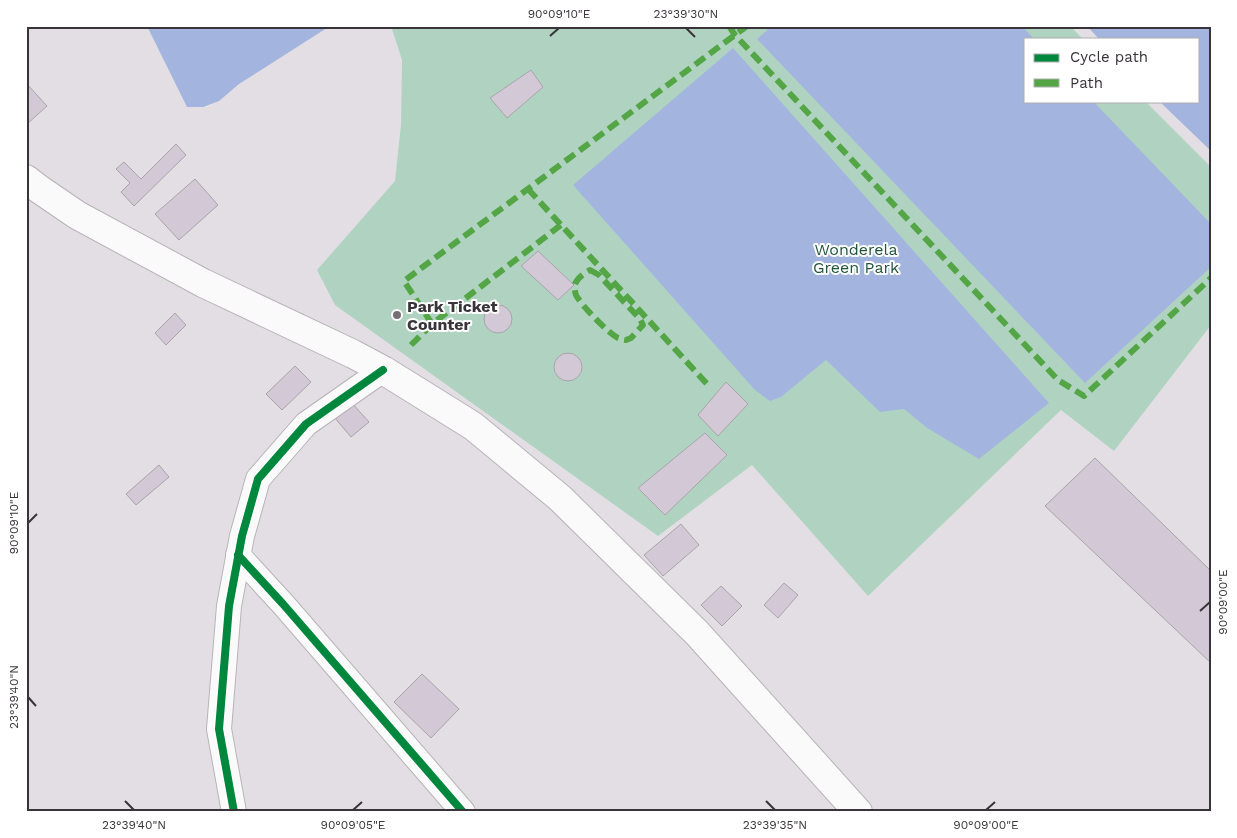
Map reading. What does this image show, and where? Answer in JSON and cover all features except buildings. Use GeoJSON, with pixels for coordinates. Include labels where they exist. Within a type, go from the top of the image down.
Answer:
{"type":"FeatureCollection","features":[{"type":"Feature","properties":{"kind":"main road"},"geometry":{"type":"LineString","coordinates":[[30,187],[77,215],[203,283],[383,370],[473,426],[560,498],[697,633],[858,812]]}},
{"type":"Feature","properties":{"kind":"street"},"geometry":{"type":"LineString","coordinates":[[234,812],[220,729],[229,606],[242,536],[258,479],[306,424],[383,370]]}},
{"type":"Feature","properties":{"kind":"street"},"geometry":{"type":"LineString","coordinates":[[238,555],[283,604],[463,812]]}},
{"type":"Feature","properties":{"kind":"green space","name":"Wonderela Green Park"},"geometry":{"type":"Polygon","coordinates":[[[391,26],[1070,26],[1082,38],[1024,38],[1024,102],[1146,102],[1211,167],[1211,325],[1114,451],[1061,410],[868,596],[752,465],[658,536],[335,305],[317,270],[395,181],[401,125],[402,60],[391,26]]]}},
{"type":"Feature","properties":{"kind":"water"},"geometry":{"type":"Polygon","coordinates":[[[147,26],[330,26],[239,84],[219,101],[203,107],[187,107],[147,26]]]}},
{"type":"Feature","properties":{"kind":"water"},"geometry":{"type":"Polygon","coordinates":[[[772,26],[1022,26],[1033,38],[1024,38],[1024,102],[1094,102],[1211,224],[1211,267],[1085,383],[757,39],[772,26]]]}},
{"type":"Feature","properties":{"kind":"water"},"geometry":{"type":"Polygon","coordinates":[[[1087,26],[1211,26],[1211,151],[1160,102],[1200,102],[1200,38],[1098,38],[1087,26]]]}},
{"type":"Feature","properties":{"kind":"water"},"geometry":{"type":"Polygon","coordinates":[[[733,48],[1049,403],[979,459],[927,428],[904,409],[880,412],[826,360],[781,397],[770,401],[755,390],[573,185],[733,48]]]}},
{"type":"Feature","properties":{"kind":"marked path"},"geometry":{"type":"LineString","coordinates":[[729,26],[735,35],[1058,380],[1084,396],[1211,278]]}},
{"type":"Feature","properties":{"kind":"marked path"},"geometry":{"type":"LineString","coordinates":[[432,324],[404,281],[747,26]]}},
{"type":"Feature","properties":{"kind":"marked path"},"geometry":{"type":"LineString","coordinates":[[528,189],[708,385]]}},
{"type":"Feature","properties":{"kind":"marked path"},"geometry":{"type":"LineString","coordinates":[[411,345],[432,324],[561,225]]}},
{"type":"Feature","properties":{"kind":"marked path"},"geometry":{"type":"LineString","coordinates":[[590,270],[599,275],[640,319],[643,325],[631,338],[626,340],[618,338],[602,325],[579,300],[576,295],[575,284],[590,270]]}},
{"type":"Feature","properties":{"kind":"cycle path"},"geometry":{"type":"LineString","coordinates":[[234,812],[219,729],[229,606],[242,536],[258,479],[306,424],[383,370]]}},
{"type":"Feature","properties":{"kind":"cycle path"},"geometry":{"type":"LineString","coordinates":[[238,555],[283,604],[463,812]]}},
{"type":"Feature","properties":{"kind":"place","name":"Park Ticket Counter"},"geometry":{"type":"Point","coordinates":[397,315]}}]}
